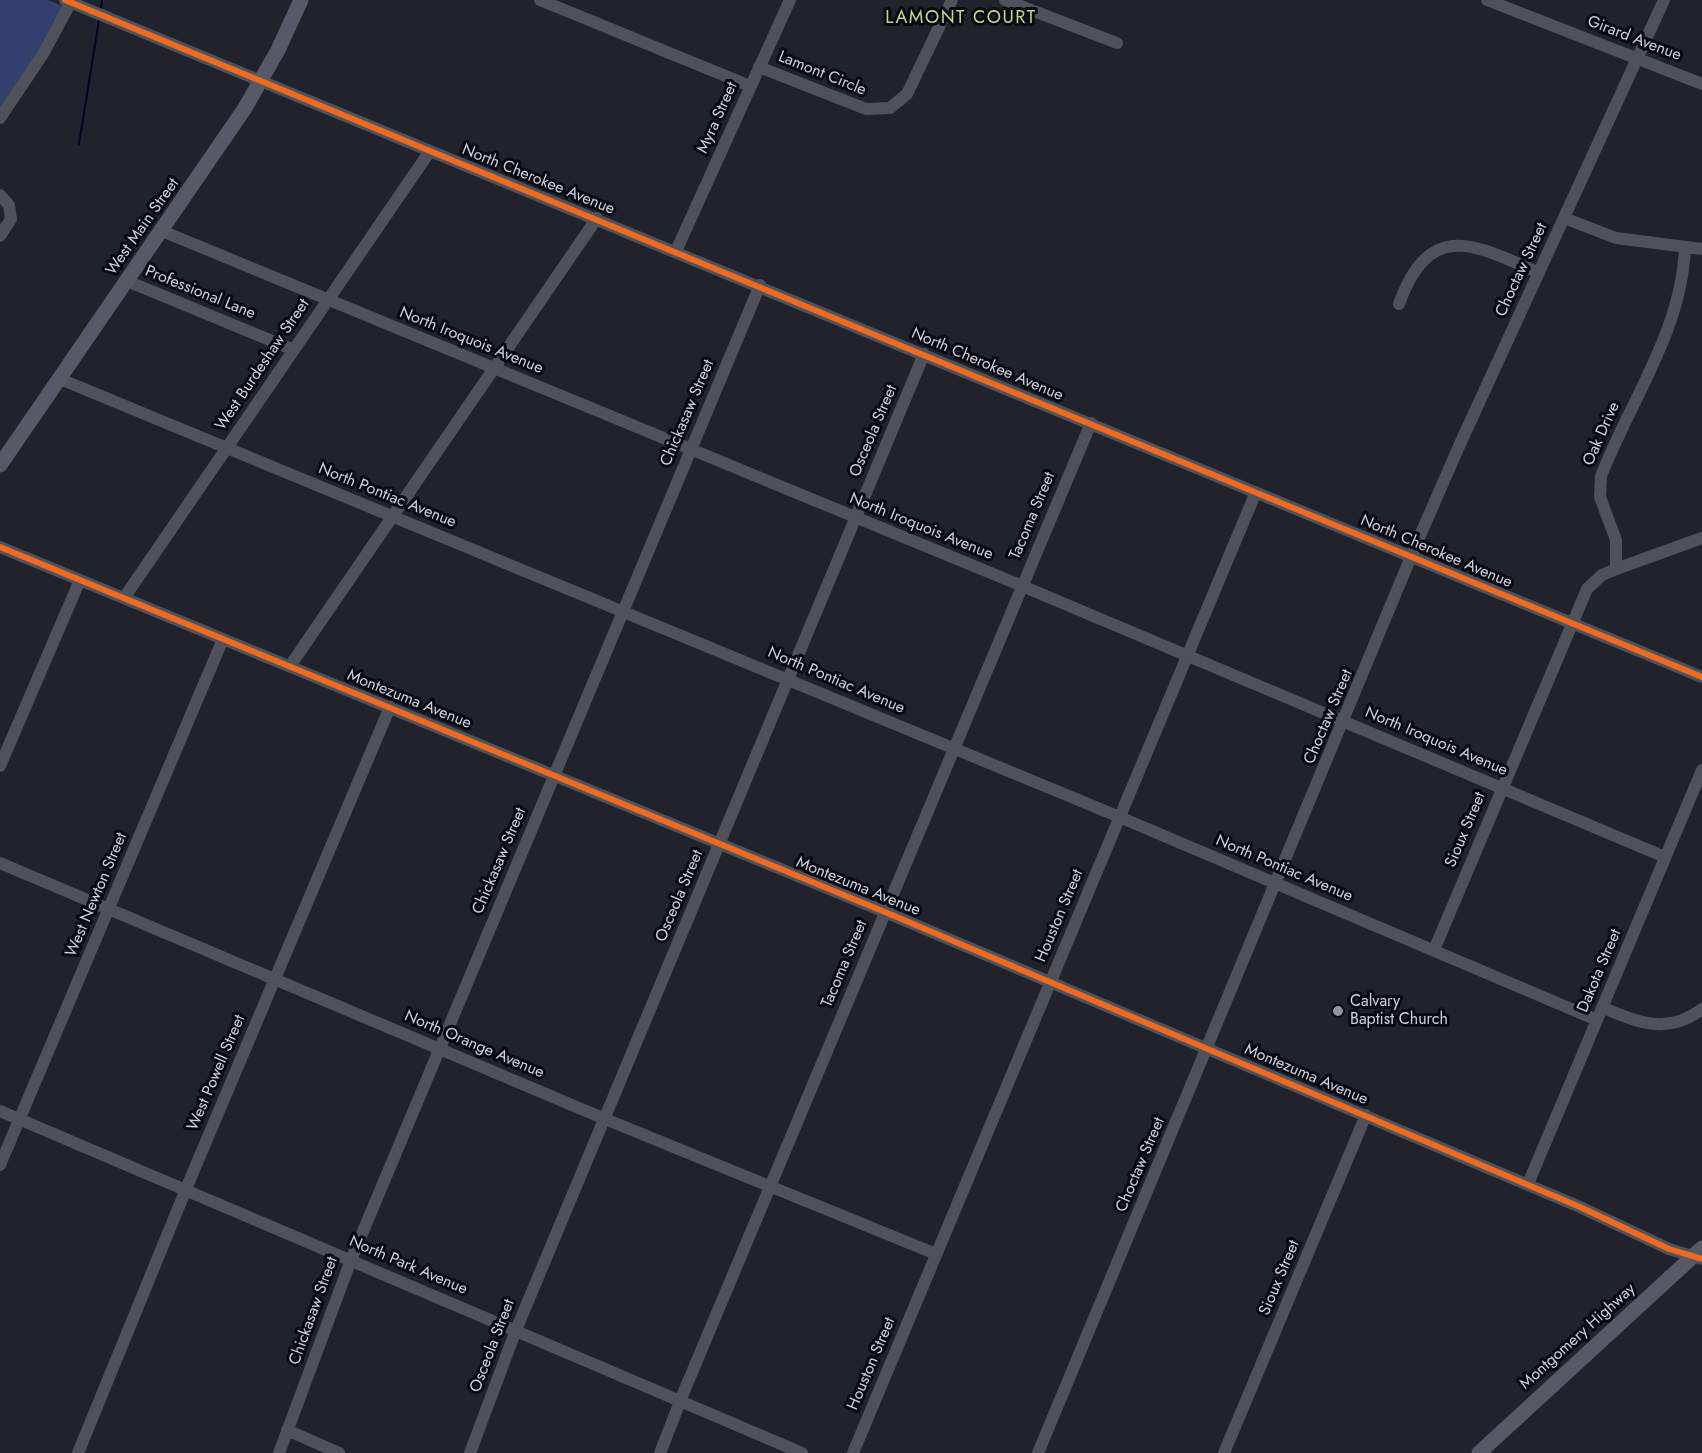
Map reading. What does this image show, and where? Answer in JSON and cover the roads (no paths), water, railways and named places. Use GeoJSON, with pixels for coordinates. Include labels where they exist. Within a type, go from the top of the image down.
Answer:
{"type":"FeatureCollection","features":[{"type":"Feature","properties":{"kind":"main road","name":"West Main Street"},"geometry":{"type":"LineString","coordinates":[[0,465],[162,231],[260,82],[301,0]]}},
{"type":"Feature","properties":{"kind":"main road","name":"Montgomery Highway"},"geometry":{"type":"LineString","coordinates":[[1479,1453],[1699,1254]]}},
{"type":"Feature","properties":{"kind":"street"},"geometry":{"type":"LineString","coordinates":[[540,0],[750,87]]}},
{"type":"Feature","properties":{"kind":"street","name":"Myra Street"},"geometry":{"type":"LineString","coordinates":[[676,251],[790,0]]}},
{"type":"Feature","properties":{"kind":"street","name":"Lamont Circle"},"geometry":{"type":"LineString","coordinates":[[759,67],[866,109],[890,108],[907,94],[952,0]]}},
{"type":"Feature","properties":{"kind":"street"},"geometry":{"type":"LineString","coordinates":[[1005,0],[1118,43]]}},
{"type":"Feature","properties":{"kind":"street","name":"Girard Avenue"},"geometry":{"type":"LineString","coordinates":[[1487,0],[1702,84]]}},
{"type":"Feature","properties":{"kind":"street","name":"Choctaw Street"},"geometry":{"type":"LineString","coordinates":[[1038,1453],[1460,444],[1664,0]]}},
{"type":"Feature","properties":{"kind":"street","name":"North Cherokee Avenue"},"geometry":{"type":"LineString","coordinates":[[68,1],[1702,677]]}},
{"type":"Feature","properties":{"kind":"street"},"geometry":{"type":"LineString","coordinates":[[0,118],[43,54],[68,1]]}},
{"type":"Feature","properties":{"kind":"street","name":"West Burdeshaw Street"},"geometry":{"type":"LineString","coordinates":[[124,598],[430,151]]}},
{"type":"Feature","properties":{"kind":"street"},"geometry":{"type":"LineString","coordinates":[[0,195],[9,206],[11,219],[0,236]]}},
{"type":"Feature","properties":{"kind":"street"},"geometry":{"type":"LineString","coordinates":[[290,666],[597,218]]}},
{"type":"Feature","properties":{"kind":"street"},"geometry":{"type":"LineString","coordinates":[[1564,218],[1616,238],[1702,249]]}},
{"type":"Feature","properties":{"kind":"street","name":"North Iroquois Avenue"},"geometry":{"type":"LineString","coordinates":[[162,231],[1021,586],[1665,857]]}},
{"type":"Feature","properties":{"kind":"street"},"geometry":{"type":"LineString","coordinates":[[1399,304],[1412,275],[1433,252],[1446,246],[1461,244],[1474,246],[1539,273]]}},
{"type":"Feature","properties":{"kind":"street","name":"Oak Drive"},"geometry":{"type":"LineString","coordinates":[[1616,569],[1616,540],[1600,497],[1601,476],[1672,318],[1682,283],[1685,247]]}},
{"type":"Feature","properties":{"kind":"street","name":"Professional Lane"},"geometry":{"type":"LineString","coordinates":[[127,281],[294,350]]}},
{"type":"Feature","properties":{"kind":"street","name":"Chickasaw Street"},"geometry":{"type":"LineString","coordinates":[[279,1453],[351,1260],[759,285]]}},
{"type":"Feature","properties":{"kind":"street","name":"Osceola Street"},"geometry":{"type":"LineString","coordinates":[[470,1453],[516,1330],[924,354]]}},
{"type":"Feature","properties":{"kind":"street","name":"North Pontiac Avenue"},"geometry":{"type":"LineString","coordinates":[[60,379],[954,748],[1597,1020]]}},
{"type":"Feature","properties":{"kind":"street","name":"Tacoma Street"},"geometry":{"type":"LineString","coordinates":[[660,1453],[1091,423]]}},
{"type":"Feature","properties":{"kind":"street","name":"Houston Street"},"geometry":{"type":"LineString","coordinates":[[853,1453],[1256,492]]}},
{"type":"Feature","properties":{"kind":"street"},"geometry":{"type":"LineString","coordinates":[[1572,623],[1587,589],[1602,575],[1702,538]]}},
{"type":"Feature","properties":{"kind":"street","name":"Montezuma Avenue"},"geometry":{"type":"LineString","coordinates":[[0,547],[885,912],[1528,1184],[1669,1248],[1699,1254]]}},
{"type":"Feature","properties":{"kind":"street"},"geometry":{"type":"LineString","coordinates":[[0,766],[3,749],[80,580]]}},
{"type":"Feature","properties":{"kind":"street","name":"Sioux Street"},"geometry":{"type":"LineString","coordinates":[[1434,950],[1572,623]]}},
{"type":"Feature","properties":{"kind":"street","name":"West Newton Street"},"geometry":{"type":"LineString","coordinates":[[0,1165],[223,639]]}},
{"type":"Feature","properties":{"kind":"street","name":"West Powell Street"},"geometry":{"type":"LineString","coordinates":[[78,1453],[186,1189],[390,707]]}},
{"type":"Feature","properties":{"kind":"street","name":"Dakota Street"},"geometry":{"type":"LineString","coordinates":[[1528,1184],[1702,770]]}},
{"type":"Feature","properties":{"kind":"street","name":"North Orange Avenue"},"geometry":{"type":"LineString","coordinates":[[0,863],[605,1119],[936,1254]]}},
{"type":"Feature","properties":{"kind":"street"},"geometry":{"type":"LineString","coordinates":[[1602,1007],[1639,1023],[1654,1026],[1682,1022],[1702,1010]]}},
{"type":"Feature","properties":{"kind":"street","name":"North Park Avenue"},"geometry":{"type":"LineString","coordinates":[[0,1111],[802,1453]]}},
{"type":"Feature","properties":{"kind":"street","name":"Sioux Street"},"geometry":{"type":"LineString","coordinates":[[1224,1453],[1366,1115]]}},
{"type":"Feature","properties":{"kind":"street"},"geometry":{"type":"LineString","coordinates":[[287,1430],[339,1453]]}},
{"type":"Feature","properties":{"kind":"waterway"},"geometry":{"type":"LineString","coordinates":[[101,8],[102,0]]}},
{"type":"Feature","properties":{"kind":"waterway"},"geometry":{"type":"LineString","coordinates":[[79,144],[99,20]]}},
{"type":"Feature","properties":{"kind":"place","name":"Calvary Baptist Church"},"geometry":{"type":"Point","coordinates":[1338,1011]}},
{"type":"Feature","properties":{"kind":"district","name":"LAMONT COURT"},"geometry":{"type":"Point","coordinates":[961,19]}}]}
